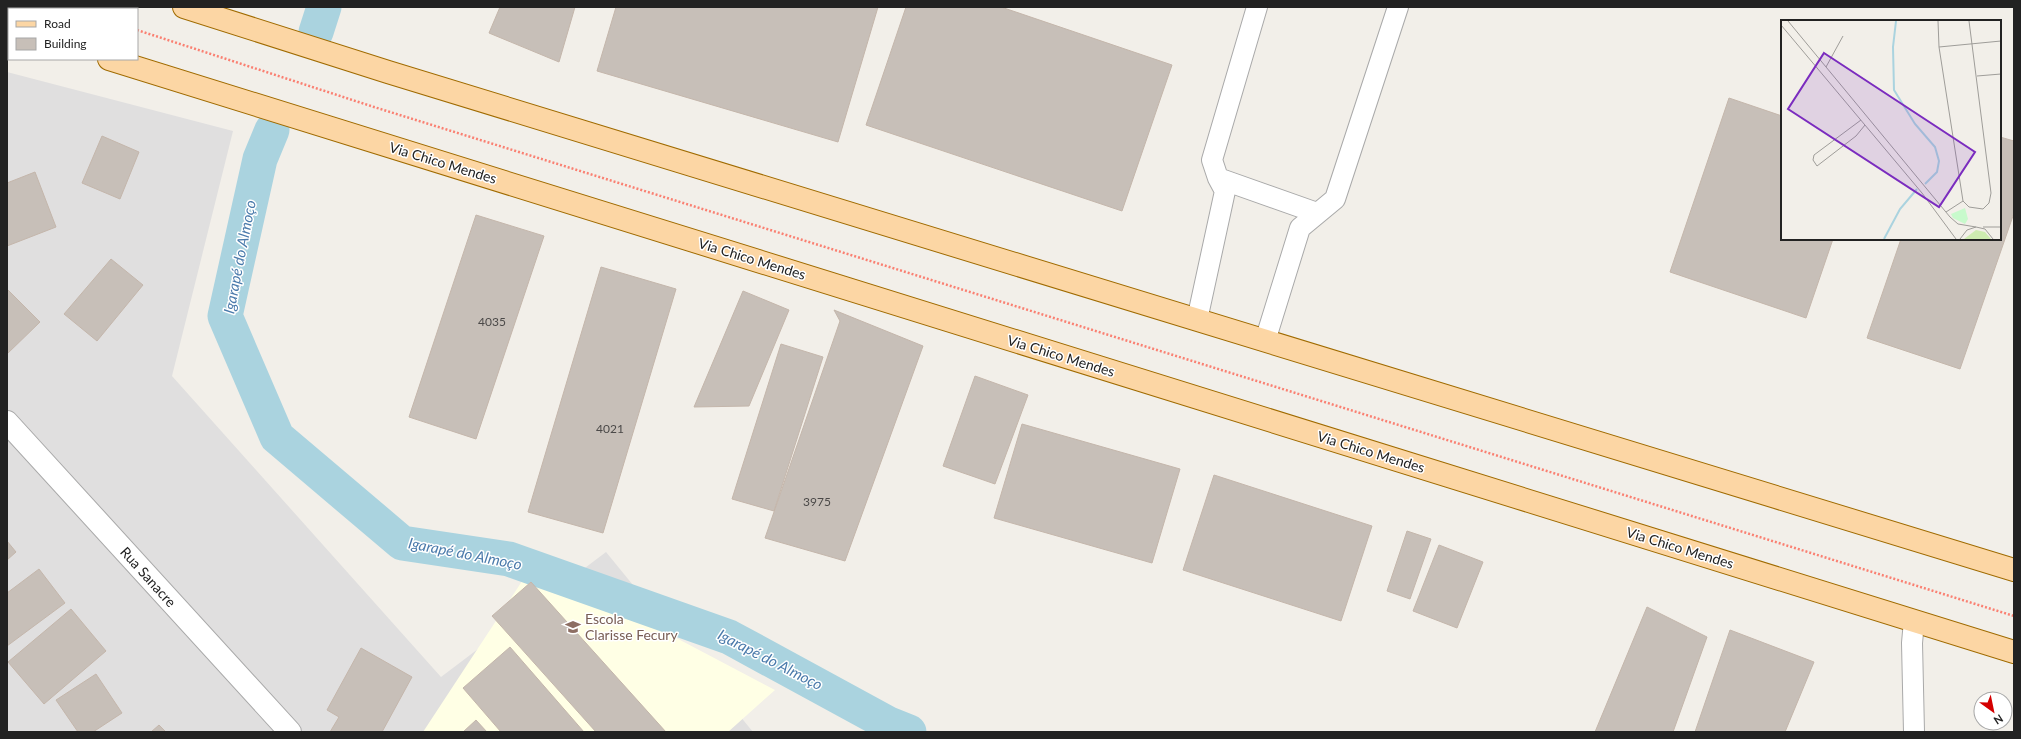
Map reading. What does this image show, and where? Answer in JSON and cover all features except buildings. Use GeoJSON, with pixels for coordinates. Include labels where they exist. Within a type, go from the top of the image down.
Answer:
{"type":"FeatureCollection","features":[{"type":"Feature","properties":{"kind":"main road"},"geometry":{"type":"LineString","coordinates":[[184,7],[396,75],[2014,570]]}},
{"type":"Feature","properties":{"kind":"main road","name":"Via Chico Mendes"},"geometry":{"type":"LineString","coordinates":[[112,60],[2014,652]]}},
{"type":"Feature","properties":{"kind":"street","name":"Rua Sanacre"},"geometry":{"type":"LineString","coordinates":[[7,422],[290,732]]}},
{"type":"Feature","properties":{"kind":"lane"},"geometry":{"type":"LineString","coordinates":[[1197,320],[1225,191],[1218,178],[1212,160],[1257,7]]}},
{"type":"Feature","properties":{"kind":"lane"},"geometry":{"type":"LineString","coordinates":[[1266,341],[1300,228],[1335,199],[1398,7]]}},
{"type":"Feature","properties":{"kind":"lane"},"geometry":{"type":"LineString","coordinates":[[1218,178],[1317,214]]}},
{"type":"Feature","properties":{"kind":"lane"},"geometry":{"type":"LineString","coordinates":[[1914,621],[1912,643],[1914,732]]}},
{"type":"Feature","properties":{"kind":"path"},"geometry":{"type":"LineString","coordinates":[[138,30],[390,112],[2014,616]]}},
{"type":"Feature","properties":{"kind":"shaded area"},"geometry":{"type":"Polygon","coordinates":[[[7,72],[233,131],[172,376],[441,677],[606,552],[753,732],[7,732],[7,72]]]}},
{"type":"Feature","properties":{"kind":"shaded area","name":"Escola Clarisse Fecury"},"geometry":{"type":"Polygon","coordinates":[[[534,563],[775,690],[728,732],[423,732],[534,563]]]}},
{"type":"Feature","properties":{"kind":"waterway","name":"Igarapé do Almoço"},"geometry":{"type":"LineString","coordinates":[[316,32],[324,7]]}},
{"type":"Feature","properties":{"kind":"waterway","name":"Igarapé do Almoço"},"geometry":{"type":"LineString","coordinates":[[272,130],[260,159],[225,316],[277,437],[402,543],[509,559],[729,637],[889,724],[909,732]]}},
{"type":"Feature","properties":{"kind":"place","name":"Escola Clarisse Fecury"},"geometry":{"type":"Point","coordinates":[573,627]}}]}
